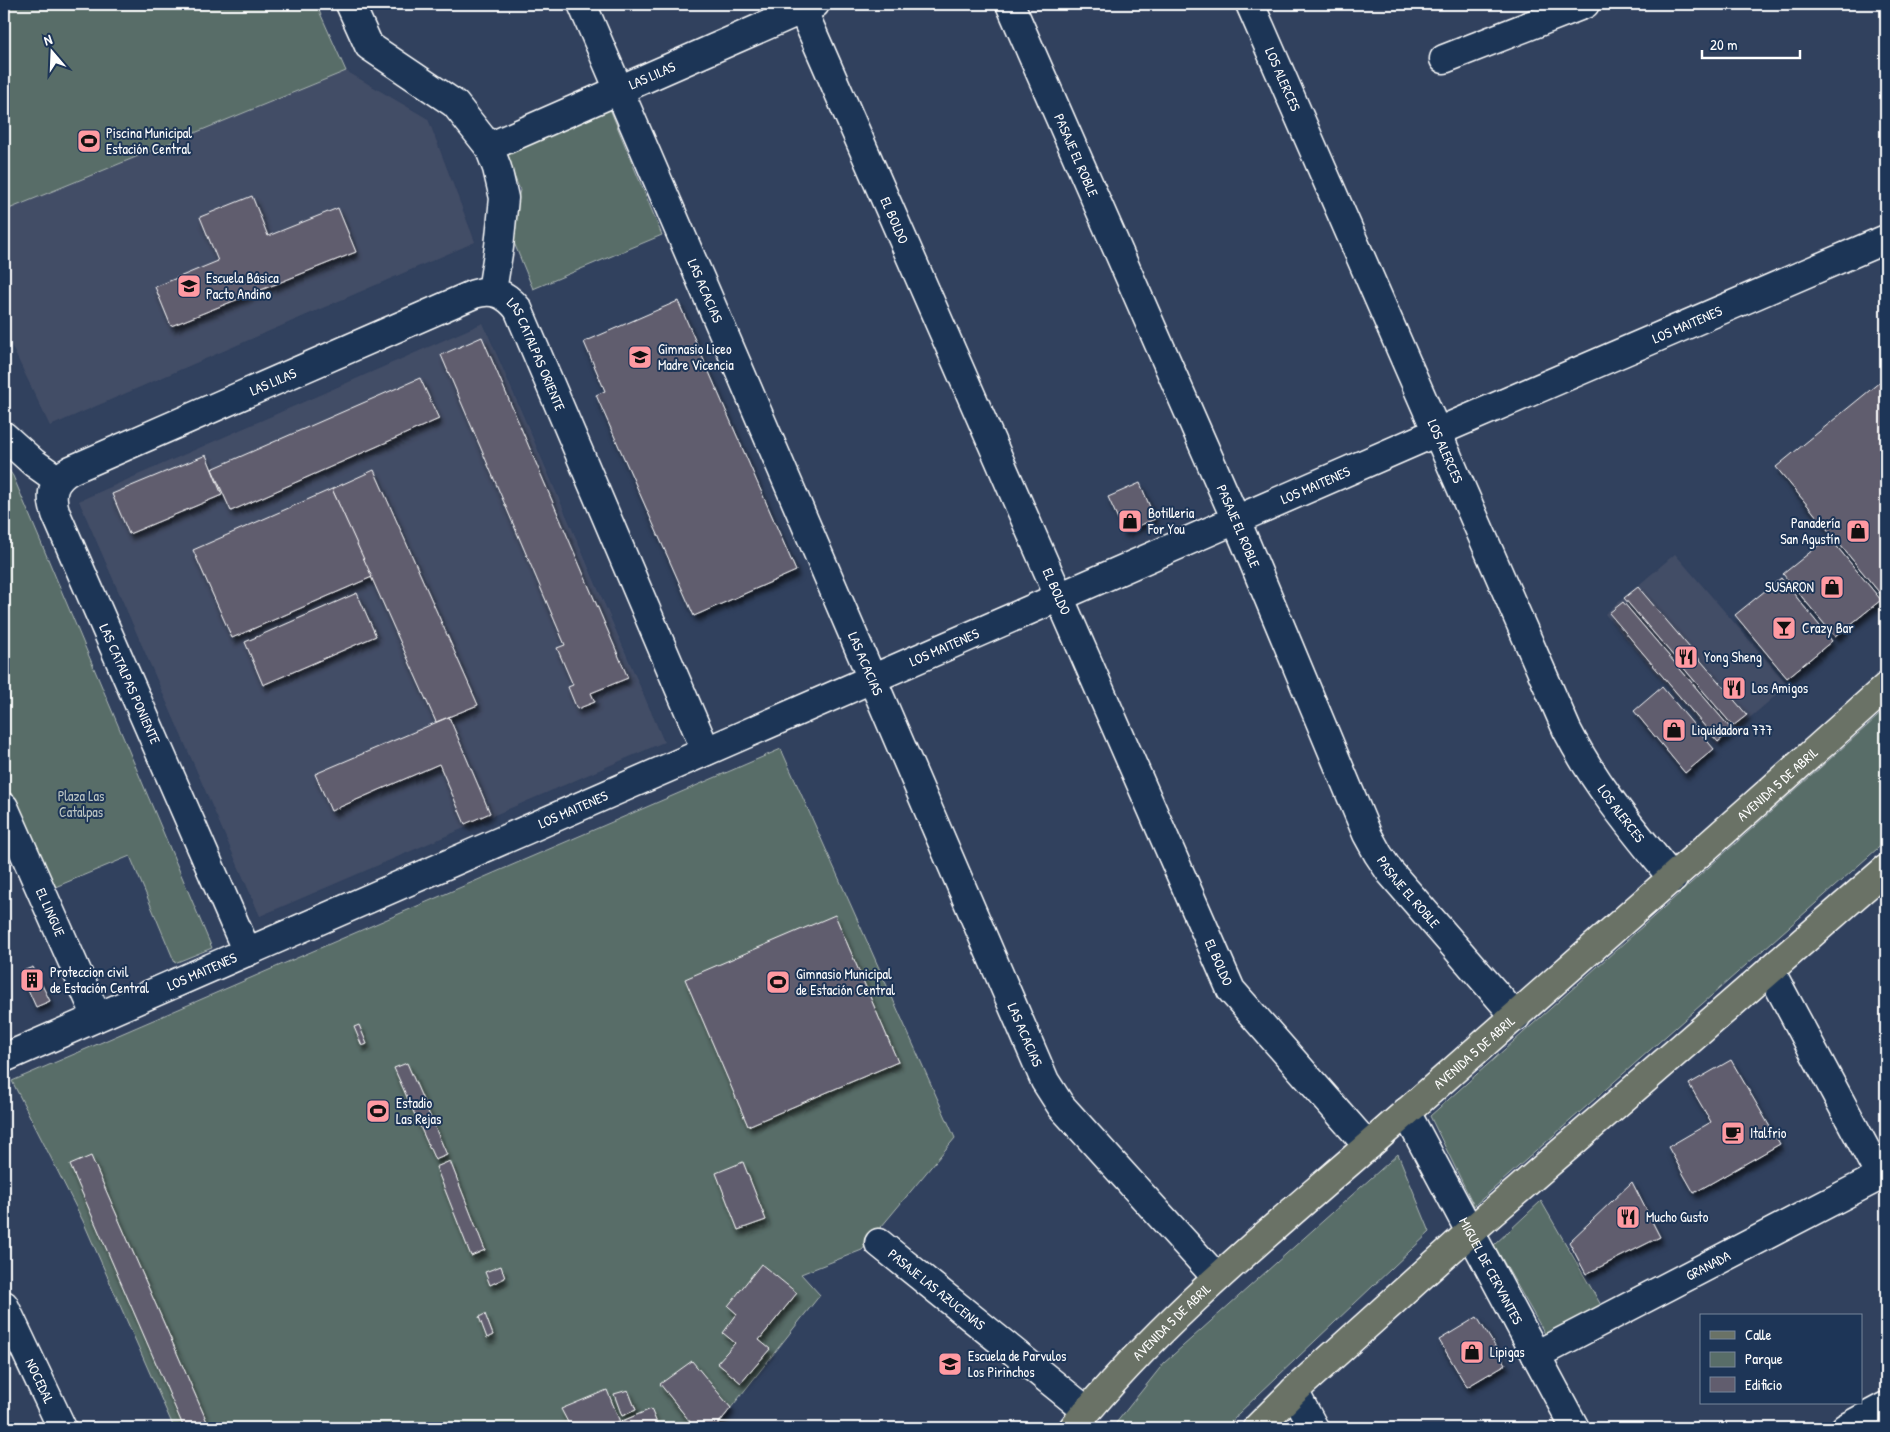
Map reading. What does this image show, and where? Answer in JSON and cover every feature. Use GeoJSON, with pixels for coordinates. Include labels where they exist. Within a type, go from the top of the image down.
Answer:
{"type":"FeatureCollection","features":[{"type":"Feature","properties":{"kind":"main road","name":"AVENIDA 5 DE ABRIL"},"geometry":{"type":"LineString","coordinates":[[1080,1420],[1126,1368],[1217,1278],[1516,1017],[1886,687]]}},
{"type":"Feature","properties":{"kind":"main road"},"geometry":{"type":"LineString","coordinates":[[1257,1428],[1294,1391],[1470,1232],[1886,869]]}},
{"type":"Feature","properties":{"kind":"street","name":"LAS CATALPAS ORIENTE"},"geometry":{"type":"LineString","coordinates":[[350,4],[369,46],[455,104],[489,147],[497,168],[504,198],[492,291],[507,297],[518,309],[706,751]]}},
{"type":"Feature","properties":{"kind":"street","name":"LAS ACACIAS"},"geometry":{"type":"LineString","coordinates":[[582,4],[1045,1081],[1061,1106],[1217,1278]]}},
{"type":"Feature","properties":{"kind":"street","name":"PASAJE EL ROBLE"},"geometry":{"type":"LineString","coordinates":[[1010,4],[1236,520],[1367,834],[1390,872],[1516,1017]]}},
{"type":"Feature","properties":{"kind":"street","name":"LOS ALERCES"},"geometry":{"type":"LineString","coordinates":[[1250,4],[1579,754],[1600,787],[1673,878]]}},
{"type":"Feature","properties":{"kind":"street"},"geometry":{"type":"LineString","coordinates":[[1444,59],[1585,4]]}},
{"type":"Feature","properties":{"kind":"street","name":"LAS LILAS"},"geometry":{"type":"LineString","coordinates":[[489,147],[806,6]]}},
{"type":"Feature","properties":{"kind":"street","name":"EL BOLDO"},"geometry":{"type":"LineString","coordinates":[[806,6],[1231,990],[1368,1146]]}},
{"type":"Feature","properties":{"kind":"street","name":"LOS MAITENES"},"geometry":{"type":"LineString","coordinates":[[4,1058],[1437,432],[1886,239]]}},
{"type":"Feature","properties":{"kind":"street","name":"LAS LILAS"},"geometry":{"type":"LineString","coordinates":[[58,480],[71,470],[474,294],[492,291]]}},
{"type":"Feature","properties":{"kind":"street"},"geometry":{"type":"LineString","coordinates":[[4,436],[34,463],[58,480]]}},
{"type":"Feature","properties":{"kind":"street","name":"LAS CATALPAS PONIENTE"},"geometry":{"type":"LineString","coordinates":[[58,480],[52,496],[56,514],[247,952]]}},
{"type":"Feature","properties":{"kind":"street","name":"EL LINGUE"},"geometry":{"type":"LineString","coordinates":[[4,808],[98,1017]]}},
{"type":"Feature","properties":{"kind":"street","name":"GRANADA"},"geometry":{"type":"LineString","coordinates":[[1536,1356],[1883,1175],[1770,970]]}},
{"type":"Feature","properties":{"kind":"street","name":"MIGUEL DE CERVANTES"},"geometry":{"type":"LineString","coordinates":[[1406,1112],[1575,1428]]}},
{"type":"Feature","properties":{"kind":"street","name":"PASAJE LAS AZUCENAS"},"geometry":{"type":"LineString","coordinates":[[879,1243],[1080,1420]]}},
{"type":"Feature","properties":{"kind":"street","name":"NOCEDAL"},"geometry":{"type":"LineString","coordinates":[[4,1305],[62,1428]]}},
{"type":"Feature","properties":{"kind":"street"},"geometry":{"type":"LineString","coordinates":[[1294,1391],[1314,1428]]}},
{"type":"Feature","properties":{"kind":"street"},"geometry":{"type":"LineString","coordinates":[[1845,1428],[1886,1406]]}},
{"type":"Feature","properties":{"kind":"shaded area","name":"Escuela Básica Pacto Andino"},"geometry":{"type":"Polygon","coordinates":[[[346,71],[428,119],[475,242],[50,426],[4,330],[4,211],[346,71]]]}},
{"type":"Feature","properties":{"kind":"shaded area"},"geometry":{"type":"Polygon","coordinates":[[[483,323],[664,742],[260,916],[79,501],[483,323]]]}},
{"type":"Feature","properties":{"kind":"shaded area"},"geometry":{"type":"Polygon","coordinates":[[[1675,554],[1788,685],[1718,745],[1605,614],[1675,554]]]}},
{"type":"Feature","properties":{"kind":"green space","name":"Piscina Municipal Estación Central"},"geometry":{"type":"Polygon","coordinates":[[[4,4],[316,4],[346,71],[4,211],[4,4]]]}},
{"type":"Feature","properties":{"kind":"green space"},"geometry":{"type":"Polygon","coordinates":[[[610,109],[662,235],[533,289],[510,233],[520,190],[505,154],[610,109]]]}},
{"type":"Feature","properties":{"kind":"green space","name":"Plaza Las Catalpas"},"geometry":{"type":"Polygon","coordinates":[[[4,463],[13,476],[212,948],[175,963],[130,856],[48,890],[4,786],[4,463]]]}},
{"type":"Feature","properties":{"kind":"green space"},"geometry":{"type":"Polygon","coordinates":[[[1886,709],[1886,841],[1474,1206],[1430,1116],[1886,709]]]}},
{"type":"Feature","properties":{"kind":"green space","name":"Estadio Las Rejas"},"geometry":{"type":"Polygon","coordinates":[[[781,749],[955,1138],[862,1250],[801,1274],[820,1295],[715,1428],[174,1428],[83,1221],[12,1081],[781,749]]]}},
{"type":"Feature","properties":{"kind":"green space"},"geometry":{"type":"Polygon","coordinates":[[[1398,1154],[1430,1232],[1239,1413],[1227,1428],[1112,1428],[1164,1363],[1398,1154]]]}},
{"type":"Feature","properties":{"kind":"green space"},"geometry":{"type":"Polygon","coordinates":[[[1541,1201],[1605,1312],[1548,1339],[1494,1245],[1541,1201]]]}},
{"type":"Feature","properties":{"kind":"building"},"geometry":{"type":"Polygon","coordinates":[[[252,196],[268,236],[338,208],[356,252],[171,326],[155,287],[218,261],[200,217],[252,196]]]}},
{"type":"Feature","properties":{"kind":"building"},"geometry":{"type":"Polygon","coordinates":[[[678,301],[796,571],[694,616],[596,395],[605,391],[584,342],[678,301]]]}},
{"type":"Feature","properties":{"kind":"building"},"geometry":{"type":"Polygon","coordinates":[[[482,337],[628,678],[591,693],[595,702],[577,709],[568,687],[573,685],[557,648],[565,645],[441,355],[482,337]]]}},
{"type":"Feature","properties":{"kind":"building","name":"Panadería San Agustín"},"geometry":{"type":"Polygon","coordinates":[[[1886,377],[1886,595],[1883,597],[1776,467],[1886,377]]]}},
{"type":"Feature","properties":{"kind":"building"},"geometry":{"type":"Polygon","coordinates":[[[420,378],[439,419],[231,511],[212,469],[420,378]]]}},
{"type":"Feature","properties":{"kind":"building"},"geometry":{"type":"Polygon","coordinates":[[[206,455],[222,495],[129,534],[112,494],[206,455]]]}},
{"type":"Feature","properties":{"kind":"building"},"geometry":{"type":"Polygon","coordinates":[[[374,470],[478,705],[436,722],[332,489],[374,470]]]}},
{"type":"Feature","properties":{"kind":"building"},"geometry":{"type":"Polygon","coordinates":[[[1140,483],[1155,519],[1124,532],[1108,497],[1140,483]]]}},
{"type":"Feature","properties":{"kind":"building"},"geometry":{"type":"Polygon","coordinates":[[[332,489],[372,577],[232,638],[193,550],[332,489]]]}},
{"type":"Feature","properties":{"kind":"building","name":"SUSARON"},"geometry":{"type":"Polygon","coordinates":[[[1829,537],[1881,600],[1835,637],[1783,574],[1829,537]]]}},
{"type":"Feature","properties":{"kind":"building","name":"Crazy Bar"},"geometry":{"type":"Polygon","coordinates":[[[1781,578],[1832,641],[1787,678],[1735,615],[1781,578]]]}},
{"type":"Feature","properties":{"kind":"building","name":"Yong Sheng"},"geometry":{"type":"Polygon","coordinates":[[[1638,587],[1747,715],[1733,726],[1624,598],[1638,587]]]}},
{"type":"Feature","properties":{"kind":"building"},"geometry":{"type":"Polygon","coordinates":[[[357,593],[376,636],[263,685],[245,642],[357,593]]]}},
{"type":"Feature","properties":{"kind":"building"},"geometry":{"type":"Polygon","coordinates":[[[1623,602],[1732,730],[1718,742],[1609,613],[1623,602]]]}},
{"type":"Feature","properties":{"kind":"building","name":"Liquidadora 777"},"geometry":{"type":"Polygon","coordinates":[[[1662,687],[1714,749],[1685,773],[1634,711],[1662,687]]]}},
{"type":"Feature","properties":{"kind":"building"},"geometry":{"type":"Polygon","coordinates":[[[449,717],[490,813],[465,824],[439,764],[331,811],[315,774],[449,717]]]}},
{"type":"Feature","properties":{"kind":"building","name":"Gimnasio Municipal de Estación Central"},"geometry":{"type":"Polygon","coordinates":[[[835,915],[898,1062],[748,1126],[685,979],[835,915]]]}},
{"type":"Feature","properties":{"kind":"building","name":"Proteccion civil de Estación Central"},"geometry":{"type":"Polygon","coordinates":[[[33,967],[50,1001],[36,1007],[20,972],[33,967]]]}},
{"type":"Feature","properties":{"kind":"building"},"geometry":{"type":"Polygon","coordinates":[[[359,1025],[367,1044],[362,1046],[354,1027],[359,1025]]]}},
{"type":"Feature","properties":{"kind":"building","name":"Italfrio"},"geometry":{"type":"Polygon","coordinates":[[[1731,1060],[1780,1144],[1694,1193],[1668,1147],[1711,1122],[1689,1084],[1731,1060]]]}},
{"type":"Feature","properties":{"kind":"building"},"geometry":{"type":"Polygon","coordinates":[[[407,1063],[447,1155],[435,1160],[394,1068],[407,1063]]]}},
{"type":"Feature","properties":{"kind":"building"},"geometry":{"type":"Polygon","coordinates":[[[91,1156],[208,1424],[197,1428],[184,1428],[70,1165],[91,1156]]]}},
{"type":"Feature","properties":{"kind":"building"},"geometry":{"type":"Polygon","coordinates":[[[450,1161],[485,1250],[471,1256],[436,1167],[450,1161]]]}},
{"type":"Feature","properties":{"kind":"building"},"geometry":{"type":"Polygon","coordinates":[[[743,1162],[766,1220],[738,1230],[716,1173],[743,1162]]]}},
{"type":"Feature","properties":{"kind":"building"},"geometry":{"type":"Polygon","coordinates":[[[1632,1182],[1660,1237],[1586,1274],[1569,1242],[1632,1182]]]}},
{"type":"Feature","properties":{"kind":"building"},"geometry":{"type":"Polygon","coordinates":[[[761,1264],[797,1293],[759,1340],[770,1349],[741,1383],[717,1363],[735,1343],[723,1333],[737,1314],[728,1306],[761,1264]]]}},
{"type":"Feature","properties":{"kind":"building"},"geometry":{"type":"Polygon","coordinates":[[[501,1266],[505,1278],[490,1285],[485,1272],[501,1266]]]}},
{"type":"Feature","properties":{"kind":"building"},"geometry":{"type":"Polygon","coordinates":[[[485,1314],[493,1335],[487,1338],[479,1317],[485,1314]]]}},
{"type":"Feature","properties":{"kind":"building","name":"Lipigas"},"geometry":{"type":"Polygon","coordinates":[[[1477,1317],[1506,1364],[1467,1387],[1439,1340],[1477,1317]]]}},
{"type":"Feature","properties":{"kind":"building"},"geometry":{"type":"Polygon","coordinates":[[[692,1361],[731,1408],[715,1428],[695,1428],[660,1384],[692,1361]]]}},
{"type":"Feature","properties":{"kind":"building"},"geometry":{"type":"Polygon","coordinates":[[[607,1390],[620,1422],[603,1428],[571,1428],[561,1409],[607,1390]]]}},
{"type":"Feature","properties":{"kind":"building"},"geometry":{"type":"Polygon","coordinates":[[[628,1390],[636,1410],[622,1416],[614,1394],[628,1390]]]}},
{"type":"Feature","properties":{"kind":"building"},"geometry":{"type":"Polygon","coordinates":[[[651,1409],[659,1428],[603,1428],[620,1422],[651,1409]]]}},
{"type":"Feature","properties":{"kind":"place","name":"Piscina Municipal Estación Central"},"geometry":{"type":"Point","coordinates":[89,141]}},
{"type":"Feature","properties":{"kind":"place","name":"Escuela Básica Pacto Andino"},"geometry":{"type":"Point","coordinates":[189,286]}},
{"type":"Feature","properties":{"kind":"place","name":"Gimnasio Liceo Madre Vicencia"},"geometry":{"type":"Point","coordinates":[640,357]}},
{"type":"Feature","properties":{"kind":"place","name":"Botilleria For You"},"geometry":{"type":"Point","coordinates":[1130,521]}},
{"type":"Feature","properties":{"kind":"place","name":"Panadería San Agustín"},"geometry":{"type":"Point","coordinates":[1858,531]}},
{"type":"Feature","properties":{"kind":"place","name":"SUSARON"},"geometry":{"type":"Point","coordinates":[1832,587]}},
{"type":"Feature","properties":{"kind":"place","name":"Crazy Bar"},"geometry":{"type":"Point","coordinates":[1784,628]}},
{"type":"Feature","properties":{"kind":"place","name":"Yong Sheng"},"geometry":{"type":"Point","coordinates":[1686,657]}},
{"type":"Feature","properties":{"kind":"place","name":"Los Amigos"},"geometry":{"type":"Point","coordinates":[1734,688]}},
{"type":"Feature","properties":{"kind":"place","name":"Liquidadora 777"},"geometry":{"type":"Point","coordinates":[1674,730]}},
{"type":"Feature","properties":{"kind":"place","name":"Proteccion civil de Estación Central"},"geometry":{"type":"Point","coordinates":[32,980]}},
{"type":"Feature","properties":{"kind":"place","name":"Gimnasio Municipal de Estación Central"},"geometry":{"type":"Point","coordinates":[778,982]}},
{"type":"Feature","properties":{"kind":"place","name":"Estadio Las Rejas"},"geometry":{"type":"Point","coordinates":[378,1111]}},
{"type":"Feature","properties":{"kind":"place","name":"Italfrio"},"geometry":{"type":"Point","coordinates":[1733,1133]}},
{"type":"Feature","properties":{"kind":"place","name":"Mucho Gusto"},"geometry":{"type":"Point","coordinates":[1628,1217]}},
{"type":"Feature","properties":{"kind":"place","name":"Lipigas"},"geometry":{"type":"Point","coordinates":[1472,1352]}},
{"type":"Feature","properties":{"kind":"place","name":"Escuela de Parvulos Los Pirinchos"},"geometry":{"type":"Point","coordinates":[950,1364]}}]}
